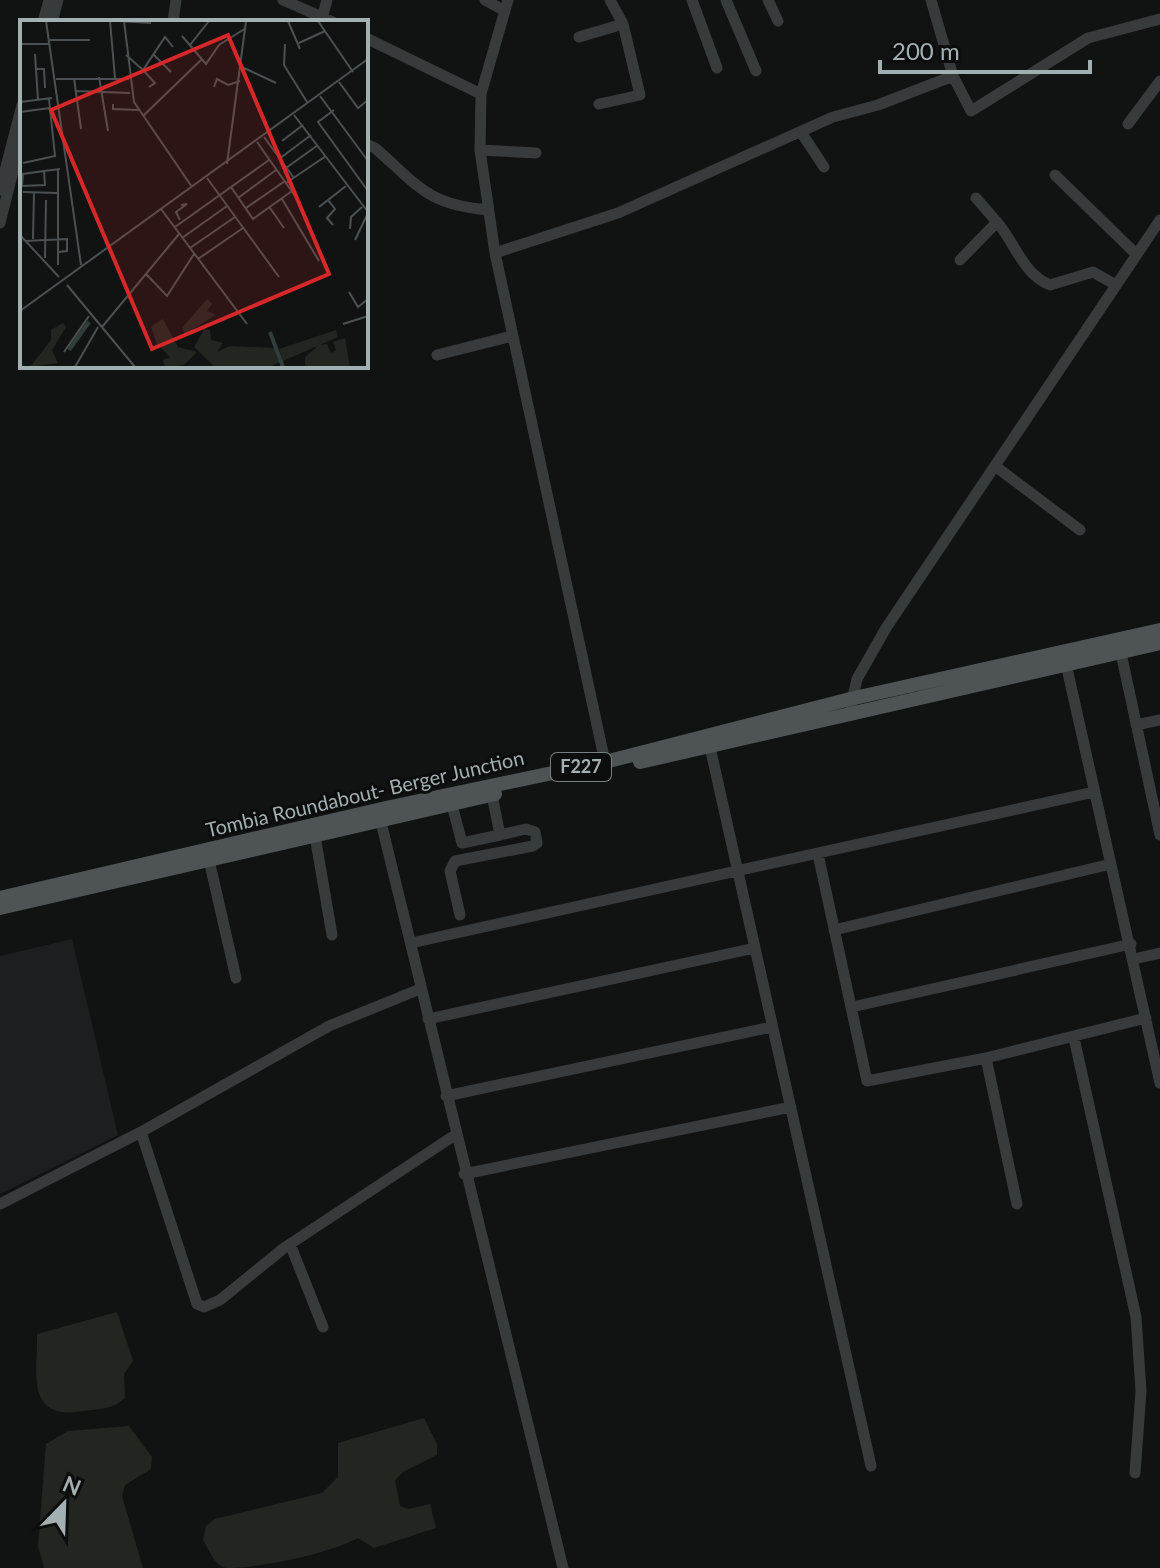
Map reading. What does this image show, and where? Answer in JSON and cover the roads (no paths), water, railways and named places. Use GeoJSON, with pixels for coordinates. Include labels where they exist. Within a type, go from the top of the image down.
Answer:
{"type":"FeatureCollection","features":[{"type":"Feature","properties":{"kind":"main road","name":"Tombia Roundabout- Berger Junction"},"geometry":{"type":"LineString","coordinates":[[0,898],[379,816],[1160,630]]}},
{"type":"Feature","properties":{"kind":"main road","name":"Tombia Roundabout- Berger Junction"},"geometry":{"type":"LineString","coordinates":[[0,908],[315,836],[379,816],[452,805],[710,747],[851,706],[1160,643]]}},
{"type":"Feature","properties":{"kind":"main road"},"geometry":{"type":"LineString","coordinates":[[0,890],[61,879],[76,880]]}},
{"type":"Feature","properties":{"kind":"main road"},"geometry":{"type":"LineString","coordinates":[[0,916],[30,901]]}},
{"type":"Feature","properties":{"kind":"street"},"geometry":{"type":"LineString","coordinates":[[44,20],[49,0]]}},
{"type":"Feature","properties":{"kind":"street"},"geometry":{"type":"LineString","coordinates":[[53,20],[58,0]]}},
{"type":"Feature","properties":{"kind":"street"},"geometry":{"type":"LineString","coordinates":[[173,20],[176,0]]}},
{"type":"Feature","properties":{"kind":"street"},"geometry":{"type":"LineString","coordinates":[[283,0],[325,20],[327,0]]}},
{"type":"Feature","properties":{"kind":"street"},"geometry":{"type":"LineString","coordinates":[[485,0],[506,5],[481,94],[480,150],[488,210],[512,336],[605,762]]}},
{"type":"Feature","properties":{"kind":"street"},"geometry":{"type":"LineString","coordinates":[[599,104],[640,95],[623,24],[610,0]]}},
{"type":"Feature","properties":{"kind":"street"},"geometry":{"type":"LineString","coordinates":[[692,0],[717,68]]}},
{"type":"Feature","properties":{"kind":"street"},"geometry":{"type":"LineString","coordinates":[[726,0],[756,71]]}},
{"type":"Feature","properties":{"kind":"street"},"geometry":{"type":"LineString","coordinates":[[768,0],[778,21]]}},
{"type":"Feature","properties":{"kind":"street"},"geometry":{"type":"LineString","coordinates":[[931,0],[953,76],[967,107],[977,110],[1088,38],[1160,19]]}},
{"type":"Feature","properties":{"kind":"street"},"geometry":{"type":"LineString","coordinates":[[579,37],[623,24]]}},
{"type":"Feature","properties":{"kind":"street"},"geometry":{"type":"LineString","coordinates":[[368,39],[481,94]]}},
{"type":"Feature","properties":{"kind":"street"},"geometry":{"type":"LineString","coordinates":[[495,253],[618,213],[833,117],[878,105],[953,76]]}},
{"type":"Feature","properties":{"kind":"street"},"geometry":{"type":"LineString","coordinates":[[1128,124],[1160,81]]}},
{"type":"Feature","properties":{"kind":"street"},"geometry":{"type":"LineString","coordinates":[[0,190],[20,113]]}},
{"type":"Feature","properties":{"kind":"street"},"geometry":{"type":"LineString","coordinates":[[801,132],[824,167]]}},
{"type":"Feature","properties":{"kind":"street"},"geometry":{"type":"LineString","coordinates":[[0,223],[20,144]]}},
{"type":"Feature","properties":{"kind":"street"},"geometry":{"type":"LineString","coordinates":[[368,145],[432,198],[453,206],[488,210]]}},
{"type":"Feature","properties":{"kind":"street"},"geometry":{"type":"LineString","coordinates":[[480,150],[536,153]]}},
{"type":"Feature","properties":{"kind":"street"},"geometry":{"type":"LineString","coordinates":[[1055,175],[1136,254]]}},
{"type":"Feature","properties":{"kind":"street"},"geometry":{"type":"LineString","coordinates":[[976,198],[997,222],[1019,258],[1043,282],[1050,285],[1093,272],[1116,285]]}},
{"type":"Feature","properties":{"kind":"street"},"geometry":{"type":"LineString","coordinates":[[851,706],[857,679],[886,628],[1160,220]]}},
{"type":"Feature","properties":{"kind":"street"},"geometry":{"type":"LineString","coordinates":[[960,260],[997,222]]}},
{"type":"Feature","properties":{"kind":"street"},"geometry":{"type":"LineString","coordinates":[[437,355],[512,336]]}},
{"type":"Feature","properties":{"kind":"street"},"geometry":{"type":"LineString","coordinates":[[995,466],[1080,530]]}},
{"type":"Feature","properties":{"kind":"street"},"geometry":{"type":"LineString","coordinates":[[1121,653],[1157,809],[1160,835]]}},
{"type":"Feature","properties":{"kind":"street"},"geometry":{"type":"LineString","coordinates":[[1066,664],[1160,1083]]}},
{"type":"Feature","properties":{"kind":"street"},"geometry":{"type":"LineString","coordinates":[[1136,725],[1160,720]]}},
{"type":"Feature","properties":{"kind":"street"},"geometry":{"type":"LineString","coordinates":[[710,747],[871,1466]]}},
{"type":"Feature","properties":{"kind":"street"},"geometry":{"type":"LineString","coordinates":[[411,943],[1094,792]]}},
{"type":"Feature","properties":{"kind":"street"},"geometry":{"type":"LineString","coordinates":[[492,795],[500,835]]}},
{"type":"Feature","properties":{"kind":"street"},"geometry":{"type":"LineString","coordinates":[[452,805],[462,843],[450,871],[460,915]]}},
{"type":"Feature","properties":{"kind":"street"},"geometry":{"type":"LineString","coordinates":[[379,816],[464,1174],[563,1568]]}},
{"type":"Feature","properties":{"kind":"street"},"geometry":{"type":"LineString","coordinates":[[455,861],[537,843],[535,832],[529,829],[462,843]]}},
{"type":"Feature","properties":{"kind":"street"},"geometry":{"type":"LineString","coordinates":[[315,836],[332,935]]}},
{"type":"Feature","properties":{"kind":"street"},"geometry":{"type":"LineString","coordinates":[[818,854],[867,1081],[986,1058],[1146,1018]]}},
{"type":"Feature","properties":{"kind":"street"},"geometry":{"type":"LineString","coordinates":[[209,860],[236,978]]}},
{"type":"Feature","properties":{"kind":"street"},"geometry":{"type":"LineString","coordinates":[[834,930],[1111,864]]}},
{"type":"Feature","properties":{"kind":"street"},"geometry":{"type":"LineString","coordinates":[[852,1007],[1131,944]]}},
{"type":"Feature","properties":{"kind":"street"},"geometry":{"type":"LineString","coordinates":[[428,1019],[755,948]]}},
{"type":"Feature","properties":{"kind":"street"},"geometry":{"type":"LineString","coordinates":[[1134,959],[1160,953]]}},
{"type":"Feature","properties":{"kind":"street"},"geometry":{"type":"LineString","coordinates":[[0,1204],[141,1132],[329,1026],[420,989]]}},
{"type":"Feature","properties":{"kind":"street"},"geometry":{"type":"LineString","coordinates":[[446,1096],[772,1027]]}},
{"type":"Feature","properties":{"kind":"street"},"geometry":{"type":"LineString","coordinates":[[1074,1038],[1136,1317],[1141,1391],[1135,1473]]}},
{"type":"Feature","properties":{"kind":"street"},"geometry":{"type":"LineString","coordinates":[[986,1058],[1017,1204]]}},
{"type":"Feature","properties":{"kind":"street"},"geometry":{"type":"LineString","coordinates":[[464,1174],[791,1107]]}},
{"type":"Feature","properties":{"kind":"street"},"geometry":{"type":"LineString","coordinates":[[141,1132],[197,1304],[204,1307],[220,1300],[290,1244],[455,1135]]}},
{"type":"Feature","properties":{"kind":"street"},"geometry":{"type":"LineString","coordinates":[[290,1244],[323,1327]]}}]}
